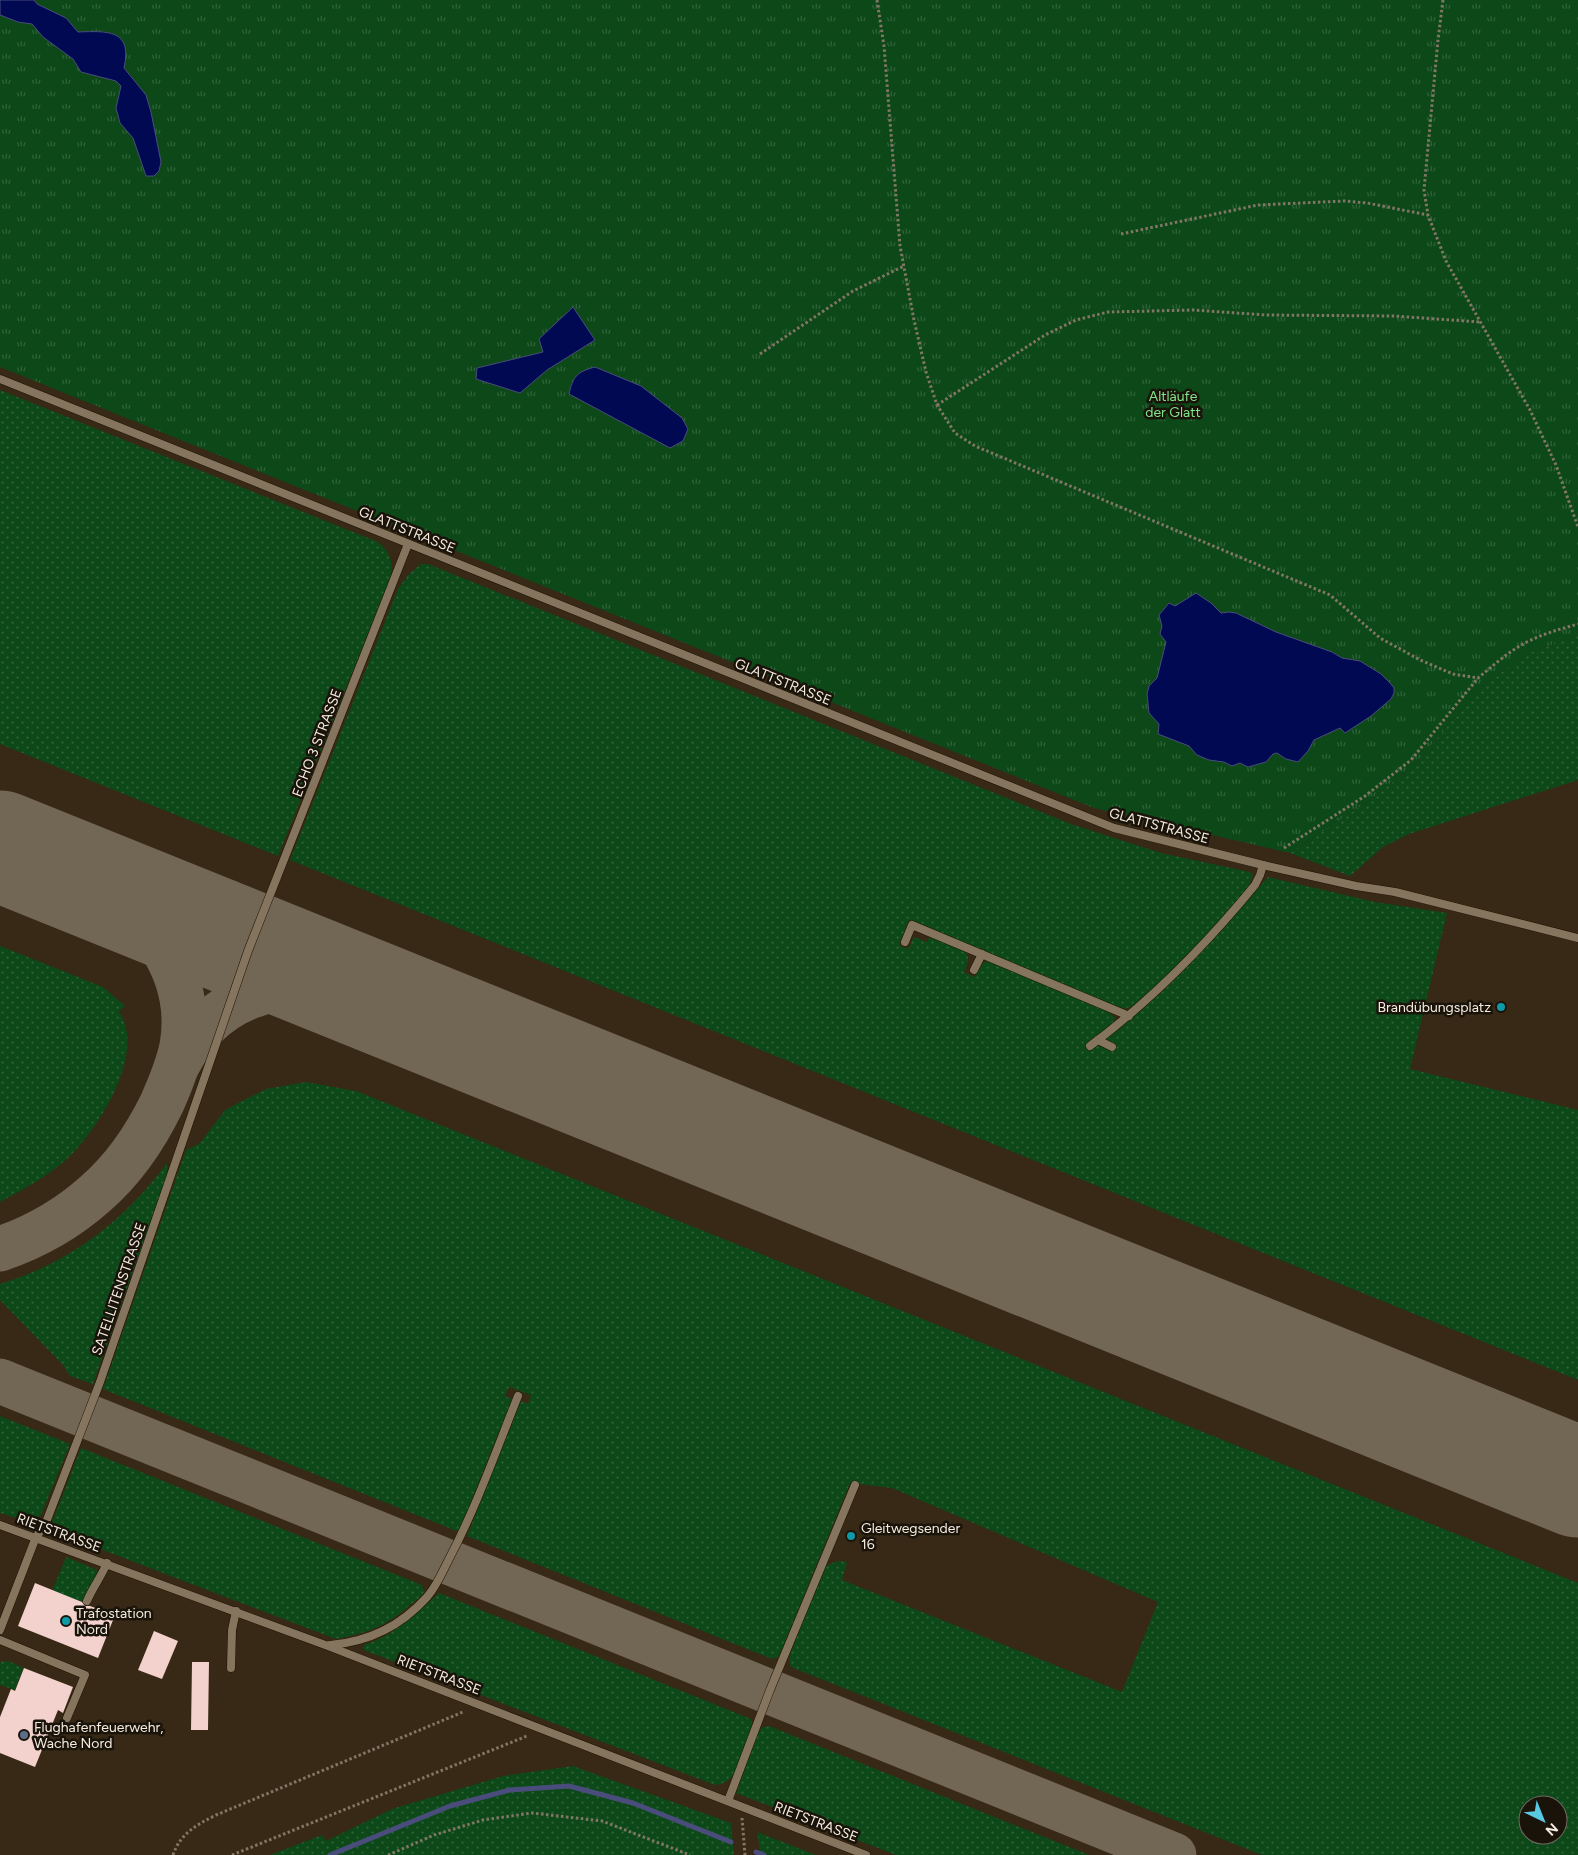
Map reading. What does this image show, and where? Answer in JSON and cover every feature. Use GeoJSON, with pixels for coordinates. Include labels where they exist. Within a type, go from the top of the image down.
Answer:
{"type":"FeatureCollection","features":[{"type":"Feature","properties":{"kind":"lane","name":"GLATTSTRASSE"},"geometry":{"type":"LineString","coordinates":[[0,379],[1096,822],[1142,836],[1356,886],[1395,892],[1578,938]]}},
{"type":"Feature","properties":{"kind":"lane","name":"ECHO 3 STRASSE"},"geometry":{"type":"LineString","coordinates":[[248,951],[408,544]]}},
{"type":"Feature","properties":{"kind":"lane"},"geometry":{"type":"LineString","coordinates":[[1090,1046],[1129,1016],[1177,973],[1255,885],[1263,865]]}},
{"type":"Feature","properties":{"kind":"lane"},"geometry":{"type":"LineString","coordinates":[[905,942],[912,925],[1129,1016]]}},
{"type":"Feature","properties":{"kind":"lane","name":"SATELLITENSTRASSE"},"geometry":{"type":"LineString","coordinates":[[0,1630],[36,1537],[45,1525],[100,1382],[248,951]]}},
{"type":"Feature","properties":{"kind":"lane"},"geometry":{"type":"LineString","coordinates":[[974,970],[982,954]]}},
{"type":"Feature","properties":{"kind":"lane"},"geometry":{"type":"LineString","coordinates":[[1098,1040],[1112,1047]]}},
{"type":"Feature","properties":{"kind":"lane"},"geometry":{"type":"LineString","coordinates":[[328,1646],[358,1641],[384,1631],[408,1615],[428,1596],[464,1531],[518,1396]]}},
{"type":"Feature","properties":{"kind":"lane"},"geometry":{"type":"LineString","coordinates":[[728,1801],[770,1690],[855,1486]]}},
{"type":"Feature","properties":{"kind":"lane","name":"RIETSTRASSE"},"geometry":{"type":"LineString","coordinates":[[0,1525],[328,1646],[866,1855]]}},
{"type":"Feature","properties":{"kind":"lane"},"geometry":{"type":"LineString","coordinates":[[86,1601],[101,1577],[107,1563]]}},
{"type":"Feature","properties":{"kind":"lane"},"geometry":{"type":"LineString","coordinates":[[231,1668],[232,1630],[236,1611]]}},
{"type":"Feature","properties":{"kind":"lane"},"geometry":{"type":"LineString","coordinates":[[0,1640],[85,1675],[67,1718]]}},
{"type":"Feature","properties":{"kind":"path"},"geometry":{"type":"LineString","coordinates":[[877,0],[884,46],[900,246],[926,372],[937,405],[955,433],[976,446],[1330,595],[1380,638],[1394,646],[1420,660],[1453,674],[1478,678]]}},
{"type":"Feature","properties":{"kind":"path"},"geometry":{"type":"LineString","coordinates":[[1444,0],[1438,40],[1424,190],[1428,215],[1446,261],[1534,418],[1556,465],[1578,527]]}},
{"type":"Feature","properties":{"kind":"path"},"geometry":{"type":"LineString","coordinates":[[1121,234],[1258,205],[1344,200],[1428,215]]}},
{"type":"Feature","properties":{"kind":"path"},"geometry":{"type":"LineString","coordinates":[[760,354],[852,291],[904,266]]}},
{"type":"Feature","properties":{"kind":"path"},"geometry":{"type":"LineString","coordinates":[[937,405],[1045,335],[1076,320],[1108,312],[1193,310],[1266,315],[1394,316],[1480,322]]}},
{"type":"Feature","properties":{"kind":"path"},"geometry":{"type":"LineString","coordinates":[[1284,848],[1365,796],[1411,760],[1478,678],[1510,652],[1529,641],[1578,624]]}},
{"type":"Feature","properties":{"kind":"path"},"geometry":{"type":"LineString","coordinates":[[173,1855],[176,1845],[192,1828],[216,1815],[481,1705]]}},
{"type":"Feature","properties":{"kind":"path"},"geometry":{"type":"LineString","coordinates":[[232,1855],[544,1729]]}},
{"type":"Feature","properties":{"kind":"path"},"geometry":{"type":"LineString","coordinates":[[741,1806],[745,1855]]}},
{"type":"Feature","properties":{"kind":"path"},"geometry":{"type":"LineString","coordinates":[[388,1855],[434,1835],[483,1820],[532,1813],[602,1821],[690,1855]]}},
{"type":"Feature","properties":{"kind":"green space","name":"Altläufe der Glatt"},"geometry":{"type":"Polygon","coordinates":[[[0,0],[1578,0],[1578,635],[1529,653],[1483,685],[1412,767],[1371,799],[1290,853],[1094,808],[0,367],[0,0]]]}},
{"type":"Feature","properties":{"kind":"green space"},"geometry":{"type":"Polygon","coordinates":[[[0,390],[378,542],[389,555],[391,571],[389,582],[278,856],[0,744],[0,390]]]}},
{"type":"Feature","properties":{"kind":"green space"},"geometry":{"type":"Polygon","coordinates":[[[421,564],[428,564],[1071,824],[1161,853],[1250,872],[1253,875],[1248,888],[1199,944],[1137,1004],[1125,1009],[909,920],[899,945],[908,949],[914,937],[927,942],[930,936],[964,950],[968,963],[964,972],[975,977],[983,964],[991,960],[1108,1011],[1115,1018],[1113,1022],[1103,1033],[1085,1045],[1088,1050],[1098,1044],[1114,1051],[1117,1045],[1104,1039],[1144,1008],[1171,983],[1268,877],[1375,902],[1447,913],[1410,1069],[1578,1110],[1578,1380],[290,860],[398,589],[408,575],[421,564]]]}},
{"type":"Feature","properties":{"kind":"green space"},"geometry":{"type":"Polygon","coordinates":[[[1578,635],[1578,780],[1409,834],[1383,847],[1350,876],[1290,853],[1371,799],[1412,767],[1483,685],[1529,653],[1578,635]]]}},
{"type":"Feature","properties":{"kind":"green space"},"geometry":{"type":"Polygon","coordinates":[[[0,946],[103,987],[125,1006],[119,1011],[126,1028],[127,1047],[116,1089],[93,1128],[80,1145],[52,1171],[0,1202],[0,946]]]}},
{"type":"Feature","properties":{"kind":"green space"},"geometry":{"type":"Polygon","coordinates":[[[306,1082],[356,1091],[1578,1583],[1578,1855],[1262,1855],[791,1667],[789,1657],[824,1568],[829,1564],[844,1561],[847,1562],[842,1580],[1122,1692],[1158,1602],[892,1488],[850,1483],[782,1649],[778,1657],[772,1659],[467,1536],[521,1401],[528,1404],[531,1395],[509,1387],[505,1396],[512,1399],[459,1532],[103,1389],[186,1150],[200,1143],[225,1110],[266,1089],[306,1082]]]}},
{"type":"Feature","properties":{"kind":"green space"},"geometry":{"type":"Polygon","coordinates":[[[167,1163],[167,1176],[93,1384],[70,1376],[63,1365],[0,1300],[0,1284],[50,1264],[94,1237],[132,1204],[167,1163]]]}},
{"type":"Feature","properties":{"kind":"green space"},"geometry":{"type":"Polygon","coordinates":[[[0,1416],[70,1444],[41,1515],[32,1523],[0,1513],[0,1416]]]}},
{"type":"Feature","properties":{"kind":"green space"},"geometry":{"type":"Polygon","coordinates":[[[81,1448],[422,1585],[424,1592],[393,1618],[376,1628],[336,1639],[53,1531],[51,1525],[81,1448]]]}},
{"type":"Feature","properties":{"kind":"green space"},"geometry":{"type":"Polygon","coordinates":[[[66,1557],[97,1570],[96,1576],[82,1602],[52,1591],[66,1557]]]}},
{"type":"Feature","properties":{"kind":"green space"},"geometry":{"type":"Polygon","coordinates":[[[439,1593],[751,1719],[751,1731],[733,1775],[721,1784],[715,1785],[364,1650],[364,1645],[395,1630],[439,1593]]]}},
{"type":"Feature","properties":{"kind":"green space"},"geometry":{"type":"Polygon","coordinates":[[[3,1661],[11,1662],[23,1668],[15,1690],[0,1685],[0,1663],[3,1661]]]}},
{"type":"Feature","properties":{"kind":"green space"},"geometry":{"type":"Polygon","coordinates":[[[769,1726],[1089,1855],[896,1855],[736,1793],[759,1731],[763,1727],[769,1726]]]}},
{"type":"Feature","properties":{"kind":"green space"},"geometry":{"type":"Polygon","coordinates":[[[573,1766],[731,1823],[734,1855],[270,1855],[322,1835],[326,1841],[392,1809],[503,1776],[573,1766]]]}},
{"type":"Feature","properties":{"kind":"green space"},"geometry":{"type":"Polygon","coordinates":[[[757,1832],[816,1855],[761,1855],[757,1832]]]}},
{"type":"Feature","properties":{"kind":"shaded area"},"geometry":{"type":"Polygon","coordinates":[[[0,0],[34,0],[37,4],[66,18],[78,32],[108,33],[121,39],[125,46],[126,55],[124,68],[146,95],[151,112],[161,162],[159,171],[154,176],[146,176],[133,138],[120,123],[116,108],[121,86],[116,81],[81,72],[73,59],[43,37],[32,24],[18,22],[0,15],[0,0]]]}},
{"type":"Feature","properties":{"kind":"shaded area"},"geometry":{"type":"Polygon","coordinates":[[[573,307],[595,340],[547,370],[520,393],[476,379],[477,368],[543,352],[539,339],[573,307]]]}},
{"type":"Feature","properties":{"kind":"shaded area"},"geometry":{"type":"Polygon","coordinates":[[[595,367],[641,386],[682,418],[688,429],[683,441],[670,448],[569,394],[574,379],[580,373],[595,367]]]}},
{"type":"Feature","properties":{"kind":"shaded area"},"geometry":{"type":"Polygon","coordinates":[[[1196,593],[1211,603],[1221,613],[1236,613],[1276,632],[1332,652],[1342,658],[1360,661],[1381,674],[1390,683],[1394,688],[1391,699],[1371,716],[1345,733],[1340,728],[1314,740],[1308,751],[1298,762],[1286,759],[1277,753],[1273,754],[1266,762],[1248,767],[1240,763],[1232,766],[1197,755],[1189,746],[1158,734],[1159,724],[1149,713],[1147,694],[1149,686],[1157,678],[1166,642],[1160,634],[1162,626],[1159,615],[1169,603],[1175,606],[1196,593]]]}},
{"type":"Feature","properties":{"kind":"building","name":"Trafostation Nord"},"geometry":{"type":"Polygon","coordinates":[[[35,1583],[82,1602],[85,1606],[115,1615],[98,1658],[18,1626],[35,1583]]]}},
{"type":"Feature","properties":{"kind":"building"},"geometry":{"type":"Polygon","coordinates":[[[154,1631],[178,1641],[162,1679],[138,1670],[154,1631]]]}},
{"type":"Feature","properties":{"kind":"building"},"geometry":{"type":"Polygon","coordinates":[[[192,1662],[209,1662],[208,1730],[191,1730],[192,1662]]]}},
{"type":"Feature","properties":{"kind":"building","name":"Flughafenfeuerwehr, Wache Nord"},"geometry":{"type":"Polygon","coordinates":[[[24,1668],[73,1687],[63,1713],[58,1710],[35,1767],[0,1753],[0,1717],[11,1689],[15,1691],[24,1668]]]}},
{"type":"Feature","properties":{"kind":"waterway"},"geometry":{"type":"LineString","coordinates":[[330,1855],[450,1806],[510,1790],[569,1786],[633,1803],[731,1842]]}},
{"type":"Feature","properties":{"kind":"waterway"},"geometry":{"type":"LineString","coordinates":[[756,1852],[764,1855]]}},
{"type":"Feature","properties":{"kind":"taxiway"},"geometry":{"type":"LineString","coordinates":[[0,1249],[26,1239],[62,1219],[84,1203],[115,1174],[141,1141],[162,1103],[176,1068],[182,1046],[184,1020],[181,995],[174,972],[163,950],[149,929],[132,911],[113,895],[91,882]]}},
{"type":"Feature","properties":{"kind":"taxiway"},"geometry":{"type":"LineString","coordinates":[[178,1064],[194,1038],[213,1018],[235,1004],[258,994],[284,988],[310,987],[367,994]]}},
{"type":"Feature","properties":{"kind":"taxiway"},"geometry":{"type":"LineString","coordinates":[[0,1381],[1174,1855]]}},
{"type":"Feature","properties":{"kind":"taxiway"},"geometry":{"type":"LineString","coordinates":[[1498,1450],[1528,1456],[1578,1452]]}},
{"type":"Feature","properties":{"kind":"runway"},"geometry":{"type":"LineString","coordinates":[[0,846],[1578,1482]]}},
{"type":"Feature","properties":{"kind":"place","name":"Brandübungsplatz"},"geometry":{"type":"Point","coordinates":[1501,1007]}},
{"type":"Feature","properties":{"kind":"place","name":"Gleitwegsender 16"},"geometry":{"type":"Point","coordinates":[851,1536]}},
{"type":"Feature","properties":{"kind":"place","name":"Trafostation Nord"},"geometry":{"type":"Point","coordinates":[66,1621]}},
{"type":"Feature","properties":{"kind":"place","name":"Flughafenfeuerwehr, Wache Nord"},"geometry":{"type":"Point","coordinates":[24,1735]}}]}
